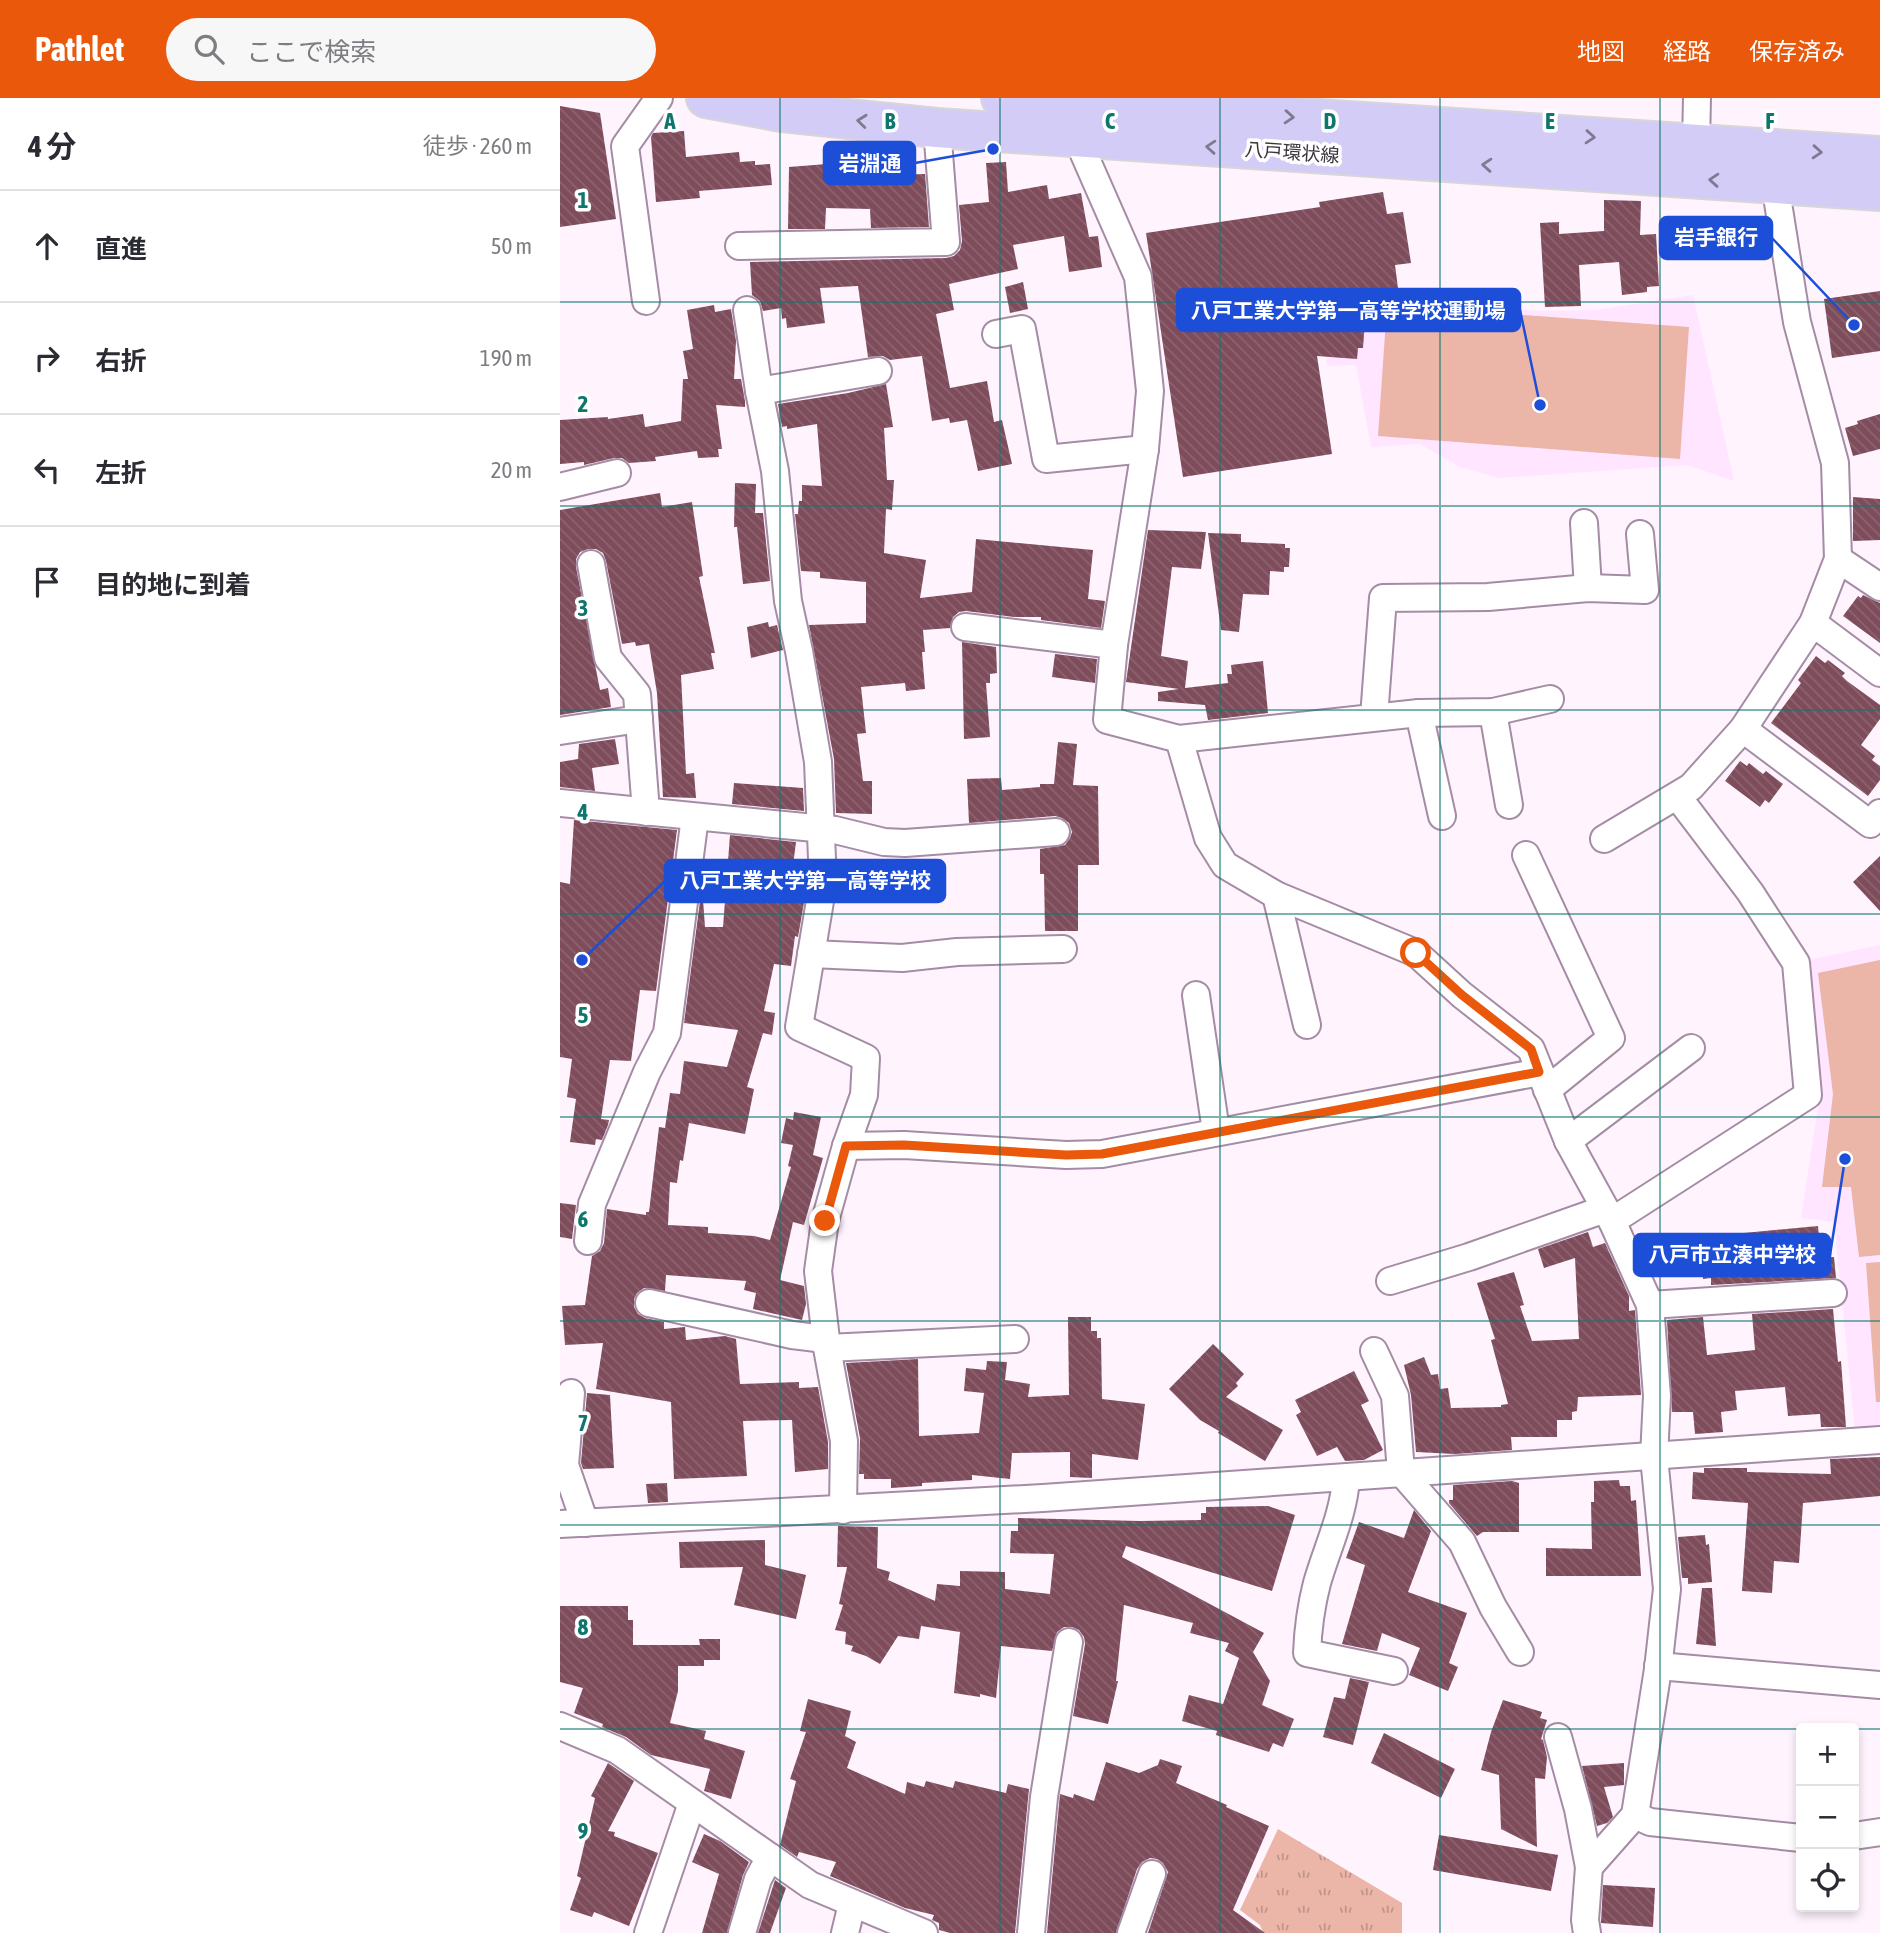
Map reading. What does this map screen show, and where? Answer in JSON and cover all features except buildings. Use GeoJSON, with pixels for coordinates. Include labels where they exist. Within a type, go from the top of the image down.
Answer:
{"type":"FeatureCollection","features":[{"type":"Feature","properties":{"kind":"main road","name":"八戸環状線"},"geometry":{"type":"LineString","coordinates":[[1001,98],[1083,121],[1775,184],[1880,191]]}},
{"type":"Feature","properties":{"kind":"main road","name":"八戸環状線"},"geometry":{"type":"LineString","coordinates":[[721,100],[782,113],[937,128],[1083,121],[1696,144],[1880,156]]}},
{"type":"Feature","properties":{"kind":"street"},"geometry":{"type":"LineString","coordinates":[[646,301],[625,146],[659,98]]}},
{"type":"Feature","properties":{"kind":"street"},"geometry":{"type":"LineString","coordinates":[[1696,144],[1697,98]]}},
{"type":"Feature","properties":{"kind":"street"},"geometry":{"type":"LineString","coordinates":[[1083,121],[1084,154],[1138,277],[1150,391],[1145,449],[1114,645],[1107,720],[1179,739],[1419,713],[1493,712],[1550,699]]}},
{"type":"Feature","properties":{"kind":"street"},"geometry":{"type":"LineString","coordinates":[[739,246],[946,242],[937,128]]}},
{"type":"Feature","properties":{"kind":"street"},"geometry":{"type":"LineString","coordinates":[[1604,839],[1691,787],[1744,730],[1813,623],[1838,559],[1835,463],[1797,322],[1775,184]]}},
{"type":"Feature","properties":{"kind":"street"},"geometry":{"type":"LineString","coordinates":[[747,310],[775,471],[788,601],[818,762],[823,883],[799,1027],[866,1058],[864,1095],[846,1146],[825,1221],[818,1271],[826,1344],[844,1441],[843,1510]]}},
{"type":"Feature","properties":{"kind":"street"},"geometry":{"type":"LineString","coordinates":[[996,334],[1022,329],[1046,459],[1145,449]]}},
{"type":"Feature","properties":{"kind":"street"},"geometry":{"type":"LineString","coordinates":[[759,391],[878,371]]}},
{"type":"Feature","properties":{"kind":"street"},"geometry":{"type":"LineString","coordinates":[[560,487],[617,474]]}},
{"type":"Feature","properties":{"kind":"street"},"geometry":{"type":"LineString","coordinates":[[1584,523],[1588,588]]}},
{"type":"Feature","properties":{"kind":"street"},"geometry":{"type":"LineString","coordinates":[[1374,717],[1383,598],[1489,597],[1588,588],[1645,590],[1640,534]]}},
{"type":"Feature","properties":{"kind":"street"},"geometry":{"type":"LineString","coordinates":[[1838,559],[1880,587]]}},
{"type":"Feature","properties":{"kind":"street"},"geometry":{"type":"LineString","coordinates":[[590,564],[607,658],[637,694],[646,812]]}},
{"type":"Feature","properties":{"kind":"street"},"geometry":{"type":"LineString","coordinates":[[1813,623],[1880,673]]}},
{"type":"Feature","properties":{"kind":"street"},"geometry":{"type":"LineString","coordinates":[[965,628],[1114,645]]}},
{"type":"Feature","properties":{"kind":"street"},"geometry":{"type":"LineString","coordinates":[[1493,712],[1509,805]]}},
{"type":"Feature","properties":{"kind":"street"},"geometry":{"type":"LineString","coordinates":[[1419,713],[1441,816]]}},
{"type":"Feature","properties":{"kind":"street"},"geometry":{"type":"LineString","coordinates":[[560,731],[639,719]]}},
{"type":"Feature","properties":{"kind":"street"},"geometry":{"type":"LineString","coordinates":[[1744,730],[1870,824],[1880,814]]}},
{"type":"Feature","properties":{"kind":"street"},"geometry":{"type":"LineString","coordinates":[[1179,739],[1208,838],[1225,865],[1276,895],[1416,953],[1462,995],[1531,1049],[1567,1140],[1608,1215],[1650,1305],[1657,1396],[1654,1457],[1667,1589],[1658,1666],[1634,1815],[1589,1867]]}},
{"type":"Feature","properties":{"kind":"street"},"geometry":{"type":"LineString","coordinates":[[1390,1281],[1608,1215],[1808,1096],[1796,963],[1750,892],[1678,797]]}},
{"type":"Feature","properties":{"kind":"street"},"geometry":{"type":"LineString","coordinates":[[560,803],[835,830],[884,842],[905,843],[1056,832]]}},
{"type":"Feature","properties":{"kind":"street"},"geometry":{"type":"LineString","coordinates":[[588,1241],[592,1204],[647,1072],[667,1033],[695,817]]}},
{"type":"Feature","properties":{"kind":"street"},"geometry":{"type":"LineString","coordinates":[[846,1146],[904,1145],[1066,1155],[1102,1154],[1179,1141],[1216,1131],[1543,1081],[1611,1038],[1526,855]]}},
{"type":"Feature","properties":{"kind":"street"},"geometry":{"type":"LineString","coordinates":[[1276,895],[1307,1025]]}},
{"type":"Feature","properties":{"kind":"street"},"geometry":{"type":"LineString","coordinates":[[811,954],[902,958],[957,952],[1063,949]]}},
{"type":"Feature","properties":{"kind":"street"},"geometry":{"type":"LineString","coordinates":[[1196,995],[1216,1131]]}},
{"type":"Feature","properties":{"kind":"street"},"geometry":{"type":"LineString","coordinates":[[1567,1140],[1691,1048]]}},
{"type":"Feature","properties":{"kind":"street"},"geometry":{"type":"LineString","coordinates":[[1650,1305],[1833,1293]]}},
{"type":"Feature","properties":{"kind":"street"},"geometry":{"type":"LineString","coordinates":[[649,1303],[826,1344],[1015,1339]]}},
{"type":"Feature","properties":{"kind":"street"},"geometry":{"type":"LineString","coordinates":[[1374,1351],[1395,1396],[1401,1472],[1462,1542],[1493,1607],[1520,1652]]}},
{"type":"Feature","properties":{"kind":"street"},"geometry":{"type":"LineString","coordinates":[[571,1393],[565,1465],[572,1523],[843,1510],[1880,1440]]}},
{"type":"Feature","properties":{"kind":"street"},"geometry":{"type":"LineString","coordinates":[[1346,1478],[1345,1499],[1317,1583],[1309,1619],[1307,1653],[1394,1671]]}},
{"type":"Feature","properties":{"kind":"street"},"geometry":{"type":"LineString","coordinates":[[1031,1933],[1044,1797],[1069,1642]]}},
{"type":"Feature","properties":{"kind":"street"},"geometry":{"type":"LineString","coordinates":[[1658,1666],[1880,1685]]}},
{"type":"Feature","properties":{"kind":"street"},"geometry":{"type":"LineString","coordinates":[[560,1726],[617,1750],[810,1885],[924,1933]]}},
{"type":"Feature","properties":{"kind":"street"},"geometry":{"type":"LineString","coordinates":[[1558,1737],[1578,1809],[1589,1867],[1585,1920],[1587,1933]]}},
{"type":"Feature","properties":{"kind":"street"},"geometry":{"type":"LineString","coordinates":[[648,1933],[692,1803]]}},
{"type":"Feature","properties":{"kind":"street"},"geometry":{"type":"LineString","coordinates":[[1634,1815],[1650,1822],[1796,1837]]}},
{"type":"Feature","properties":{"kind":"street"},"geometry":{"type":"LineString","coordinates":[[742,1933],[758,1879],[770,1857]]}},
{"type":"Feature","properties":{"kind":"street"},"geometry":{"type":"LineString","coordinates":[[1131,1933],[1152,1874]]}},
{"type":"Feature","properties":{"kind":"street"},"geometry":{"type":"LineString","coordinates":[[845,1933],[852,1904]]}},
{"type":"Feature","properties":{"kind":"shaded area"},"geometry":{"type":"Polygon","coordinates":[[[1693,295],[1734,481],[1687,465],[1499,478],[1460,467],[1420,444],[1371,447],[1356,365],[1327,366],[1324,306],[1378,299],[1542,311],[1596,310],[1693,295]]]}},
{"type":"Feature","properties":{"kind":"shaded area"},"geometry":{"type":"Polygon","coordinates":[[[1880,945],[1880,1430],[1855,1432],[1834,1222],[1801,1218],[1819,1100],[1803,961],[1880,945]]]}},
{"type":"Feature","properties":{"kind":"green space"},"geometry":{"type":"Polygon","coordinates":[[[1387,305],[1689,327],[1680,459],[1378,436],[1387,305]]]}},
{"type":"Feature","properties":{"kind":"green space"},"geometry":{"type":"Polygon","coordinates":[[[1880,960],[1880,1255],[1859,1257],[1851,1187],[1822,1187],[1833,1094],[1818,973],[1880,960]]]}},
{"type":"Feature","properties":{"kind":"green space"},"geometry":{"type":"Polygon","coordinates":[[[1880,1262],[1880,1402],[1876,1402],[1866,1263],[1880,1262]]]}},
{"type":"Feature","properties":{"kind":"green space"},"geometry":{"type":"Polygon","coordinates":[[[1278,1829],[1402,1903],[1402,1933],[1263,1933],[1260,1925],[1240,1910],[1278,1829]]]}},
{"type":"Feature","properties":{"kind":"place","name":"岩淵通"},"geometry":{"type":"Point","coordinates":[993,149]}},
{"type":"Feature","properties":{"kind":"place","name":"岩手銀行"},"geometry":{"type":"Point","coordinates":[1854,325]}},
{"type":"Feature","properties":{"kind":"place","name":"八戸工業大学第一高等学校運動場"},"geometry":{"type":"Point","coordinates":[1540,405]}},
{"type":"Feature","properties":{"kind":"place","name":"八戸工業大学第一高等学校"},"geometry":{"type":"Point","coordinates":[582,960]}},
{"type":"Feature","properties":{"kind":"place","name":"八戸市立湊中学校"},"geometry":{"type":"Point","coordinates":[1845,1159]}},
{"type":"Feature","properties":{"kind":"route"},"geometry":{"type":"LineString","coordinates":[[825,1221],[846,1146],[904,1145],[1066,1155],[1102,1154],[1539,1072],[1531,1049],[1462,995],[1416,953]]}}]}
